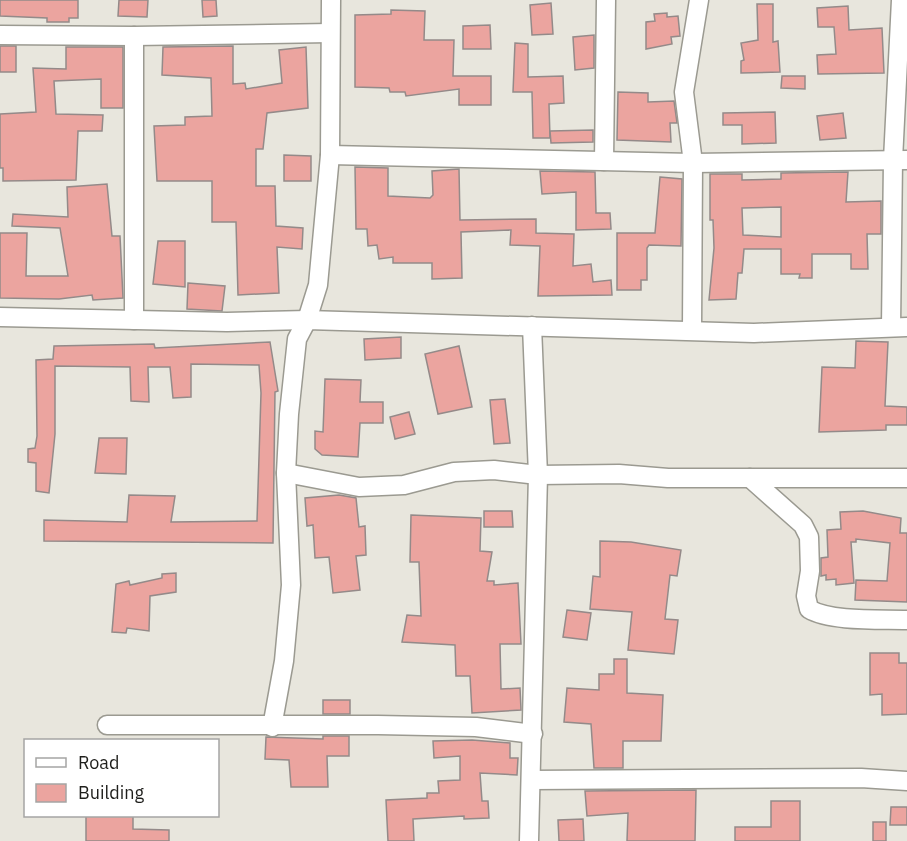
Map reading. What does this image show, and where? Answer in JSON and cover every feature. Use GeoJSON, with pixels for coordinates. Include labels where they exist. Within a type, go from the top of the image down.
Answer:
{"type":"FeatureCollection","features":[{"type":"Feature","properties":{"kind":"street"},"geometry":{"type":"LineString","coordinates":[[272,727],[284,661],[291,585],[286,473],[289,414],[297,339],[307,320],[318,285],[330,155],[331,0]]}},
{"type":"Feature","properties":{"kind":"street"},"geometry":{"type":"LineString","coordinates":[[604,161],[606,0]]}},
{"type":"Feature","properties":{"kind":"street"},"geometry":{"type":"LineString","coordinates":[[692,329],[693,163],[684,92],[699,0]]}},
{"type":"Feature","properties":{"kind":"street"},"geometry":{"type":"LineString","coordinates":[[0,317],[227,322],[307,320],[692,329],[754,333],[899,327],[901,0]]}},
{"type":"Feature","properties":{"kind":"street"},"geometry":{"type":"LineString","coordinates":[[0,35],[134,36],[330,33]]}},
{"type":"Feature","properties":{"kind":"street"},"geometry":{"type":"LineString","coordinates":[[134,36],[134,320]]}},
{"type":"Feature","properties":{"kind":"street"},"geometry":{"type":"LineString","coordinates":[[330,155],[693,163],[900,160]]}},
{"type":"Feature","properties":{"kind":"street"},"geometry":{"type":"LineString","coordinates":[[529,841],[538,475],[532,326]]}},
{"type":"Feature","properties":{"kind":"street"},"geometry":{"type":"LineString","coordinates":[[286,473],[360,487],[404,485],[454,472],[494,470],[538,475],[619,474],[668,478],[907,478]]}},
{"type":"Feature","properties":{"kind":"street"},"geometry":{"type":"LineString","coordinates":[[750,478],[804,525],[809,537],[810,571],[806,596],[809,609],[817,614],[831,616],[907,620]]}},
{"type":"Feature","properties":{"kind":"street"},"geometry":{"type":"LineString","coordinates":[[107,725],[465,727],[533,734]]}},
{"type":"Feature","properties":{"kind":"street"},"geometry":{"type":"LineString","coordinates":[[531,780],[861,778],[907,781]]}},
{"type":"Feature","properties":{"kind":"building"},"geometry":{"type":"Polygon","coordinates":[[[0,0],[78,0],[78,18],[69,18],[69,22],[47,22],[47,18],[0,16],[0,0]]]}},
{"type":"Feature","properties":{"kind":"building"},"geometry":{"type":"Polygon","coordinates":[[[119,0],[148,0],[147,17],[118,16],[119,0]]]}},
{"type":"Feature","properties":{"kind":"building"},"geometry":{"type":"Polygon","coordinates":[[[202,0],[216,0],[217,16],[203,17],[202,0]]]}},
{"type":"Feature","properties":{"kind":"building"},"geometry":{"type":"Polygon","coordinates":[[[551,3],[553,34],[532,35],[530,5],[551,3]]]}},
{"type":"Feature","properties":{"kind":"building"},"geometry":{"type":"Polygon","coordinates":[[[757,4],[773,4],[773,42],[778,41],[780,72],[741,73],[741,61],[744,60],[741,43],[758,40],[757,4]]]}},
{"type":"Feature","properties":{"kind":"building"},"geometry":{"type":"Polygon","coordinates":[[[848,6],[849,30],[882,28],[884,73],[818,74],[817,55],[836,54],[834,27],[818,27],[817,8],[848,6]]]}},
{"type":"Feature","properties":{"kind":"building"},"geometry":{"type":"Polygon","coordinates":[[[391,10],[425,11],[424,40],[454,40],[453,76],[491,76],[491,105],[459,105],[459,89],[406,96],[405,92],[390,92],[389,88],[355,87],[355,15],[391,14],[391,10]]]}},
{"type":"Feature","properties":{"kind":"building"},"geometry":{"type":"Polygon","coordinates":[[[667,13],[667,17],[678,16],[680,36],[671,37],[672,44],[646,49],[646,22],[655,21],[654,14],[667,13]]]}},
{"type":"Feature","properties":{"kind":"building"},"geometry":{"type":"Polygon","coordinates":[[[490,25],[491,49],[463,49],[463,26],[490,25]]]}},
{"type":"Feature","properties":{"kind":"building"},"geometry":{"type":"Polygon","coordinates":[[[594,35],[594,68],[575,70],[573,37],[594,35]]]}},
{"type":"Feature","properties":{"kind":"building"},"geometry":{"type":"Polygon","coordinates":[[[515,43],[528,44],[528,77],[563,76],[564,103],[549,104],[550,138],[533,138],[532,92],[513,92],[515,43]]]}},
{"type":"Feature","properties":{"kind":"building"},"geometry":{"type":"Polygon","coordinates":[[[0,46],[16,46],[16,72],[0,72],[0,46]]]}},
{"type":"Feature","properties":{"kind":"building"},"geometry":{"type":"Polygon","coordinates":[[[233,46],[233,84],[245,83],[246,89],[282,83],[279,50],[306,47],[308,108],[267,113],[263,149],[256,149],[256,186],[275,186],[276,226],[303,228],[302,249],[277,247],[279,293],[238,295],[236,222],[212,222],[212,181],[157,181],[154,126],[185,125],[185,117],[212,116],[211,78],[162,75],[163,47],[233,46]]]}},
{"type":"Feature","properties":{"kind":"building"},"geometry":{"type":"Polygon","coordinates":[[[66,47],[123,47],[123,108],[101,108],[101,79],[54,81],[56,114],[103,115],[102,131],[78,131],[76,180],[3,181],[3,168],[0,168],[0,114],[36,112],[33,68],[66,69],[66,47]]]}},
{"type":"Feature","properties":{"kind":"building"},"geometry":{"type":"Polygon","coordinates":[[[782,76],[805,76],[805,89],[781,88],[782,76]]]}},
{"type":"Feature","properties":{"kind":"building"},"geometry":{"type":"Polygon","coordinates":[[[618,92],[648,93],[648,102],[674,101],[677,123],[670,123],[671,142],[617,140],[618,92]]]}},
{"type":"Feature","properties":{"kind":"building"},"geometry":{"type":"Polygon","coordinates":[[[775,112],[776,143],[742,144],[742,125],[723,125],[723,113],[775,112]]]}},
{"type":"Feature","properties":{"kind":"building"},"geometry":{"type":"Polygon","coordinates":[[[843,113],[846,138],[820,140],[817,116],[843,113]]]}},
{"type":"Feature","properties":{"kind":"building"},"geometry":{"type":"Polygon","coordinates":[[[593,130],[593,142],[551,143],[550,131],[593,130]]]}},
{"type":"Feature","properties":{"kind":"building"},"geometry":{"type":"Polygon","coordinates":[[[284,155],[311,156],[311,181],[284,181],[284,155]]]}},
{"type":"Feature","properties":{"kind":"building"},"geometry":{"type":"Polygon","coordinates":[[[355,167],[388,168],[388,196],[430,198],[433,195],[432,171],[459,169],[460,220],[536,219],[536,233],[574,234],[573,266],[591,264],[593,282],[611,280],[612,295],[538,296],[540,246],[510,245],[511,230],[461,232],[462,278],[432,279],[432,263],[393,263],[393,257],[379,259],[377,245],[368,246],[367,229],[356,229],[355,167]]]}},
{"type":"Feature","properties":{"kind":"building"},"geometry":{"type":"Polygon","coordinates":[[[540,171],[595,172],[596,213],[610,213],[611,229],[576,230],[576,192],[542,194],[540,171]]]}},
{"type":"Feature","properties":{"kind":"building"},"geometry":{"type":"Polygon","coordinates":[[[848,172],[846,202],[881,201],[881,234],[867,234],[868,269],[851,269],[851,254],[812,254],[812,278],[799,278],[800,274],[781,274],[781,249],[744,249],[742,273],[738,273],[736,299],[709,300],[714,248],[713,220],[710,220],[710,174],[742,174],[742,180],[781,179],[781,173],[848,172]],[[781,207],[742,208],[743,235],[781,237],[781,207]]]}},
{"type":"Feature","properties":{"kind":"building"},"geometry":{"type":"Polygon","coordinates":[[[660,177],[682,179],[681,246],[649,245],[647,248],[647,280],[641,280],[641,290],[617,290],[617,233],[655,233],[660,177]]]}},
{"type":"Feature","properties":{"kind":"building"},"geometry":{"type":"Polygon","coordinates":[[[107,184],[112,236],[120,236],[123,298],[93,300],[92,295],[59,299],[0,298],[0,233],[27,233],[26,276],[68,276],[60,228],[12,226],[13,214],[68,217],[67,187],[107,184]]]}},
{"type":"Feature","properties":{"kind":"building"},"geometry":{"type":"Polygon","coordinates":[[[158,241],[185,241],[185,287],[153,284],[158,241]]]}},
{"type":"Feature","properties":{"kind":"building"},"geometry":{"type":"Polygon","coordinates":[[[188,283],[225,286],[222,311],[187,309],[188,283]]]}},
{"type":"Feature","properties":{"kind":"building"},"geometry":{"type":"Polygon","coordinates":[[[401,337],[401,358],[365,360],[364,339],[401,337]]]}},
{"type":"Feature","properties":{"kind":"building"},"geometry":{"type":"Polygon","coordinates":[[[856,341],[888,342],[885,406],[907,407],[907,425],[886,425],[886,430],[819,432],[822,367],[855,368],[856,341]]]}},
{"type":"Feature","properties":{"kind":"building"},"geometry":{"type":"Polygon","coordinates":[[[270,342],[278,391],[275,392],[273,543],[44,541],[44,520],[127,522],[129,495],[175,496],[171,522],[257,521],[261,393],[259,365],[191,364],[191,397],[173,398],[170,367],[148,367],[149,402],[131,401],[130,367],[55,366],[55,434],[49,493],[36,491],[36,463],[28,462],[28,449],[35,448],[37,436],[36,360],[53,359],[54,346],[154,344],[155,348],[270,342]]]}},
{"type":"Feature","properties":{"kind":"building"},"geometry":{"type":"Polygon","coordinates":[[[459,346],[472,407],[438,414],[425,354],[459,346]]]}},
{"type":"Feature","properties":{"kind":"building"},"geometry":{"type":"Polygon","coordinates":[[[325,379],[361,380],[360,402],[383,402],[383,423],[360,423],[358,457],[322,455],[315,449],[315,431],[323,432],[325,379]]]}},
{"type":"Feature","properties":{"kind":"building"},"geometry":{"type":"Polygon","coordinates":[[[505,399],[510,443],[494,444],[490,400],[505,399]]]}},
{"type":"Feature","properties":{"kind":"building"},"geometry":{"type":"Polygon","coordinates":[[[409,412],[415,434],[395,439],[390,417],[409,412]]]}},
{"type":"Feature","properties":{"kind":"building"},"geometry":{"type":"Polygon","coordinates":[[[99,438],[127,438],[126,474],[95,473],[99,438]]]}},
{"type":"Feature","properties":{"kind":"building"},"geometry":{"type":"Polygon","coordinates":[[[339,495],[356,498],[359,527],[365,526],[366,555],[356,556],[360,590],[333,593],[329,557],[315,558],[313,525],[307,526],[305,498],[339,495]]]}},
{"type":"Feature","properties":{"kind":"building"},"geometry":{"type":"Polygon","coordinates":[[[484,511],[512,511],[513,527],[484,527],[484,511]]]}},
{"type":"Feature","properties":{"kind":"building"},"geometry":{"type":"Polygon","coordinates":[[[863,511],[901,518],[900,533],[907,533],[907,602],[855,600],[856,580],[887,581],[890,543],[856,539],[856,542],[851,542],[854,583],[836,585],[836,579],[826,580],[826,575],[821,576],[821,558],[828,557],[827,530],[841,529],[840,512],[863,511]]]}},
{"type":"Feature","properties":{"kind":"building"},"geometry":{"type":"Polygon","coordinates":[[[411,515],[481,518],[480,551],[492,552],[487,581],[494,581],[494,585],[518,583],[521,644],[500,644],[501,689],[520,688],[521,710],[472,713],[470,676],[456,676],[455,645],[402,642],[407,615],[421,616],[419,562],[410,562],[411,515]]]}},
{"type":"Feature","properties":{"kind":"building"},"geometry":{"type":"Polygon","coordinates":[[[600,541],[631,542],[681,550],[677,576],[670,575],[665,619],[678,620],[674,654],[628,650],[632,612],[590,609],[593,576],[600,577],[600,541]]]}},
{"type":"Feature","properties":{"kind":"building"},"geometry":{"type":"Polygon","coordinates":[[[176,573],[176,592],[150,596],[149,631],[127,628],[126,633],[112,632],[116,584],[129,581],[130,585],[162,578],[162,574],[176,573]]]}},
{"type":"Feature","properties":{"kind":"building"},"geometry":{"type":"Polygon","coordinates":[[[567,610],[591,613],[587,640],[563,637],[567,610]]]}},
{"type":"Feature","properties":{"kind":"building"},"geometry":{"type":"Polygon","coordinates":[[[870,653],[899,653],[899,663],[907,663],[907,714],[882,715],[882,694],[870,695],[870,653]]]}},
{"type":"Feature","properties":{"kind":"building"},"geometry":{"type":"Polygon","coordinates":[[[614,659],[627,659],[627,693],[663,695],[661,741],[623,741],[623,768],[594,768],[591,724],[564,722],[567,688],[599,690],[599,674],[614,674],[614,659]]]}},
{"type":"Feature","properties":{"kind":"building"},"geometry":{"type":"Polygon","coordinates":[[[323,700],[350,700],[350,714],[323,714],[323,700]]]}},
{"type":"Feature","properties":{"kind":"building"},"geometry":{"type":"Polygon","coordinates":[[[323,736],[349,736],[349,756],[327,756],[328,787],[291,787],[289,760],[265,759],[266,737],[323,739],[323,736]]]}},
{"type":"Feature","properties":{"kind":"building"},"geometry":{"type":"Polygon","coordinates":[[[472,740],[510,743],[510,758],[518,758],[517,775],[480,773],[482,801],[488,801],[489,818],[464,819],[464,816],[413,819],[414,841],[388,841],[386,800],[427,798],[427,793],[439,793],[438,781],[460,780],[460,756],[434,758],[433,741],[472,740]]]}},
{"type":"Feature","properties":{"kind":"building"},"geometry":{"type":"Polygon","coordinates":[[[696,790],[695,841],[627,841],[628,813],[587,816],[585,791],[696,790]]]}},
{"type":"Feature","properties":{"kind":"building"},"geometry":{"type":"Polygon","coordinates":[[[771,801],[800,801],[800,841],[735,841],[735,827],[771,827],[771,801]]]}},
{"type":"Feature","properties":{"kind":"building"},"geometry":{"type":"Polygon","coordinates":[[[891,807],[907,807],[907,825],[890,825],[891,807]]]}},
{"type":"Feature","properties":{"kind":"building"},"geometry":{"type":"Polygon","coordinates":[[[86,817],[133,817],[133,829],[169,830],[169,841],[86,841],[86,817]]]}},
{"type":"Feature","properties":{"kind":"building"},"geometry":{"type":"Polygon","coordinates":[[[583,819],[584,841],[559,841],[558,820],[583,819]]]}},
{"type":"Feature","properties":{"kind":"building"},"geometry":{"type":"Polygon","coordinates":[[[873,822],[886,822],[886,841],[873,841],[873,822]]]}}]}
